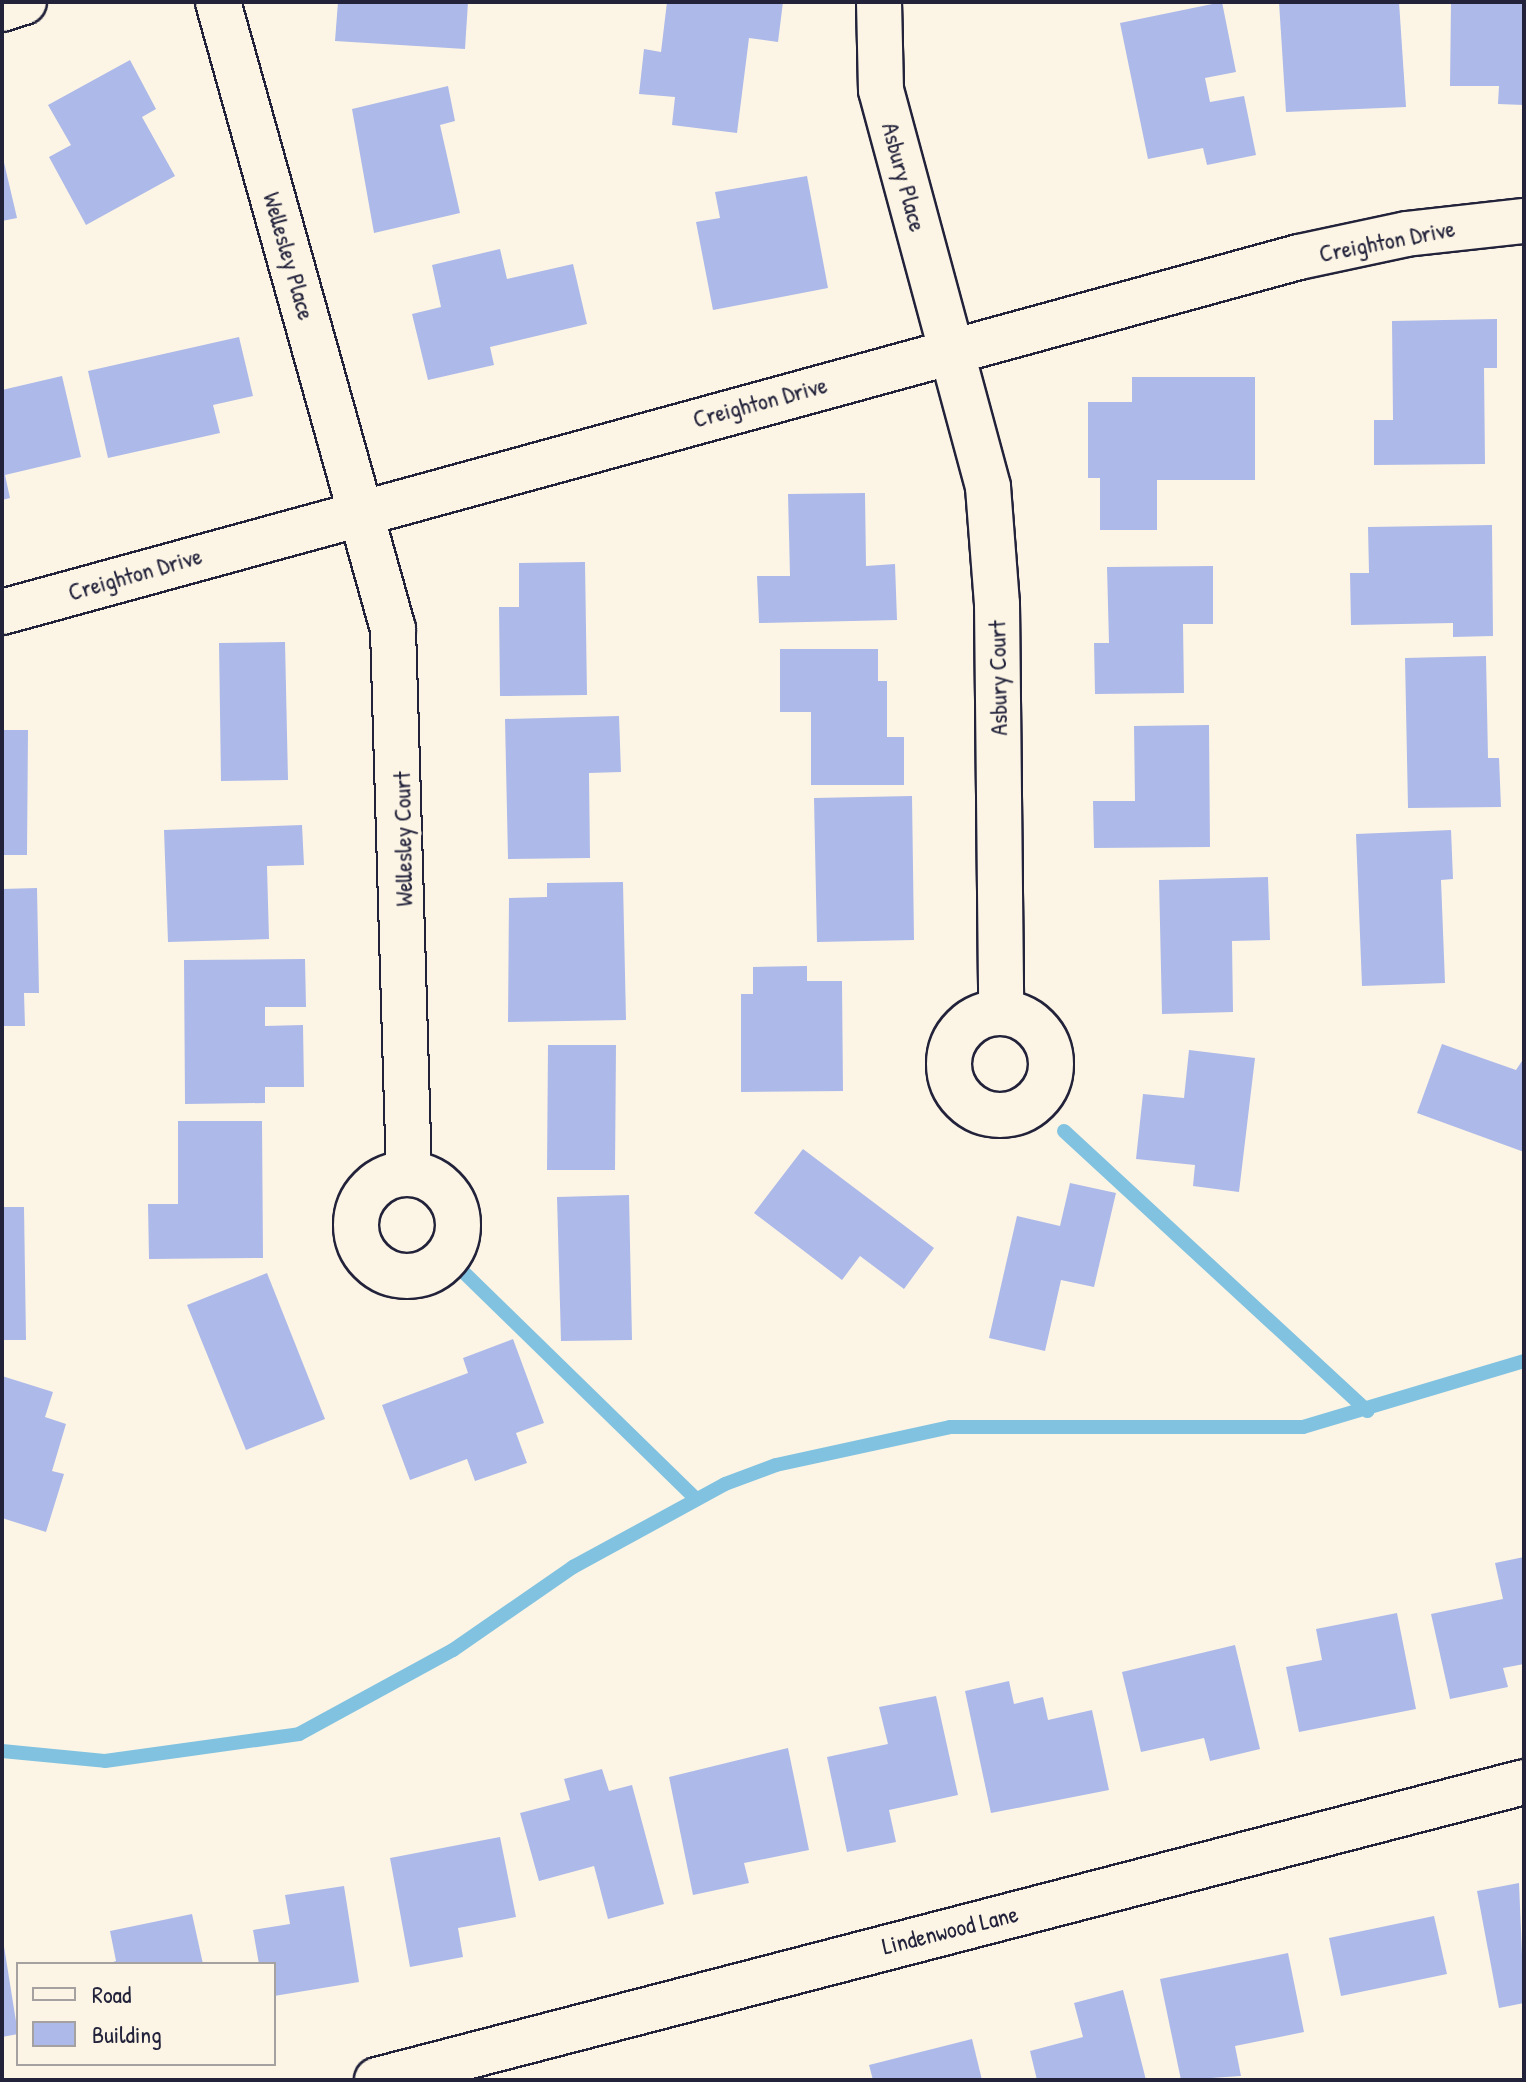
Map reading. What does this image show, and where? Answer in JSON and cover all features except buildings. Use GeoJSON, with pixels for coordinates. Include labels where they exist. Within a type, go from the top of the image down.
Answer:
{"type":"FeatureCollection","features":[{"type":"Feature","properties":{"kind":"street"},"geometry":{"type":"LineString","coordinates":[[2,9],[24,2]]}},
{"type":"Feature","properties":{"kind":"street","name":"Wellesley Place"},"geometry":{"type":"LineString","coordinates":[[218,2],[361,509]]}},
{"type":"Feature","properties":{"kind":"street","name":"Asbury Place"},"geometry":{"type":"LineString","coordinates":[[879,2],[881,90],[955,349]]}},
{"type":"Feature","properties":{"kind":"street","name":"Creighton Drive"},"geometry":{"type":"LineString","coordinates":[[2,612],[361,509],[1299,257],[1406,234],[1524,221]]}},
{"type":"Feature","properties":{"kind":"street","name":"Asbury Court"},"geometry":{"type":"LineString","coordinates":[[955,349],[995,542],[1001,1012]]}},
{"type":"Feature","properties":{"kind":"street","name":"Wellesley Court"},"geometry":{"type":"LineString","coordinates":[[361,509],[398,677],[409,1173]]}},
{"type":"Feature","properties":{"kind":"street","name":"Lindenwood Lane"},"geometry":{"type":"LineString","coordinates":[[377,2080],[1524,1782]]}},
{"type":"Feature","properties":{"kind":"waterway"},"geometry":{"type":"LineString","coordinates":[[1064,1131],[1367,1411]]}},
{"type":"Feature","properties":{"kind":"waterway"},"geometry":{"type":"LineString","coordinates":[[448,1257],[696,1499]]}},
{"type":"Feature","properties":{"kind":"waterway"},"geometry":{"type":"LineString","coordinates":[[2,1751],[105,1761],[299,1734],[453,1650],[573,1567],[725,1484],[776,1465],[950,1427],[1303,1427],[1524,1361]]}}]}
